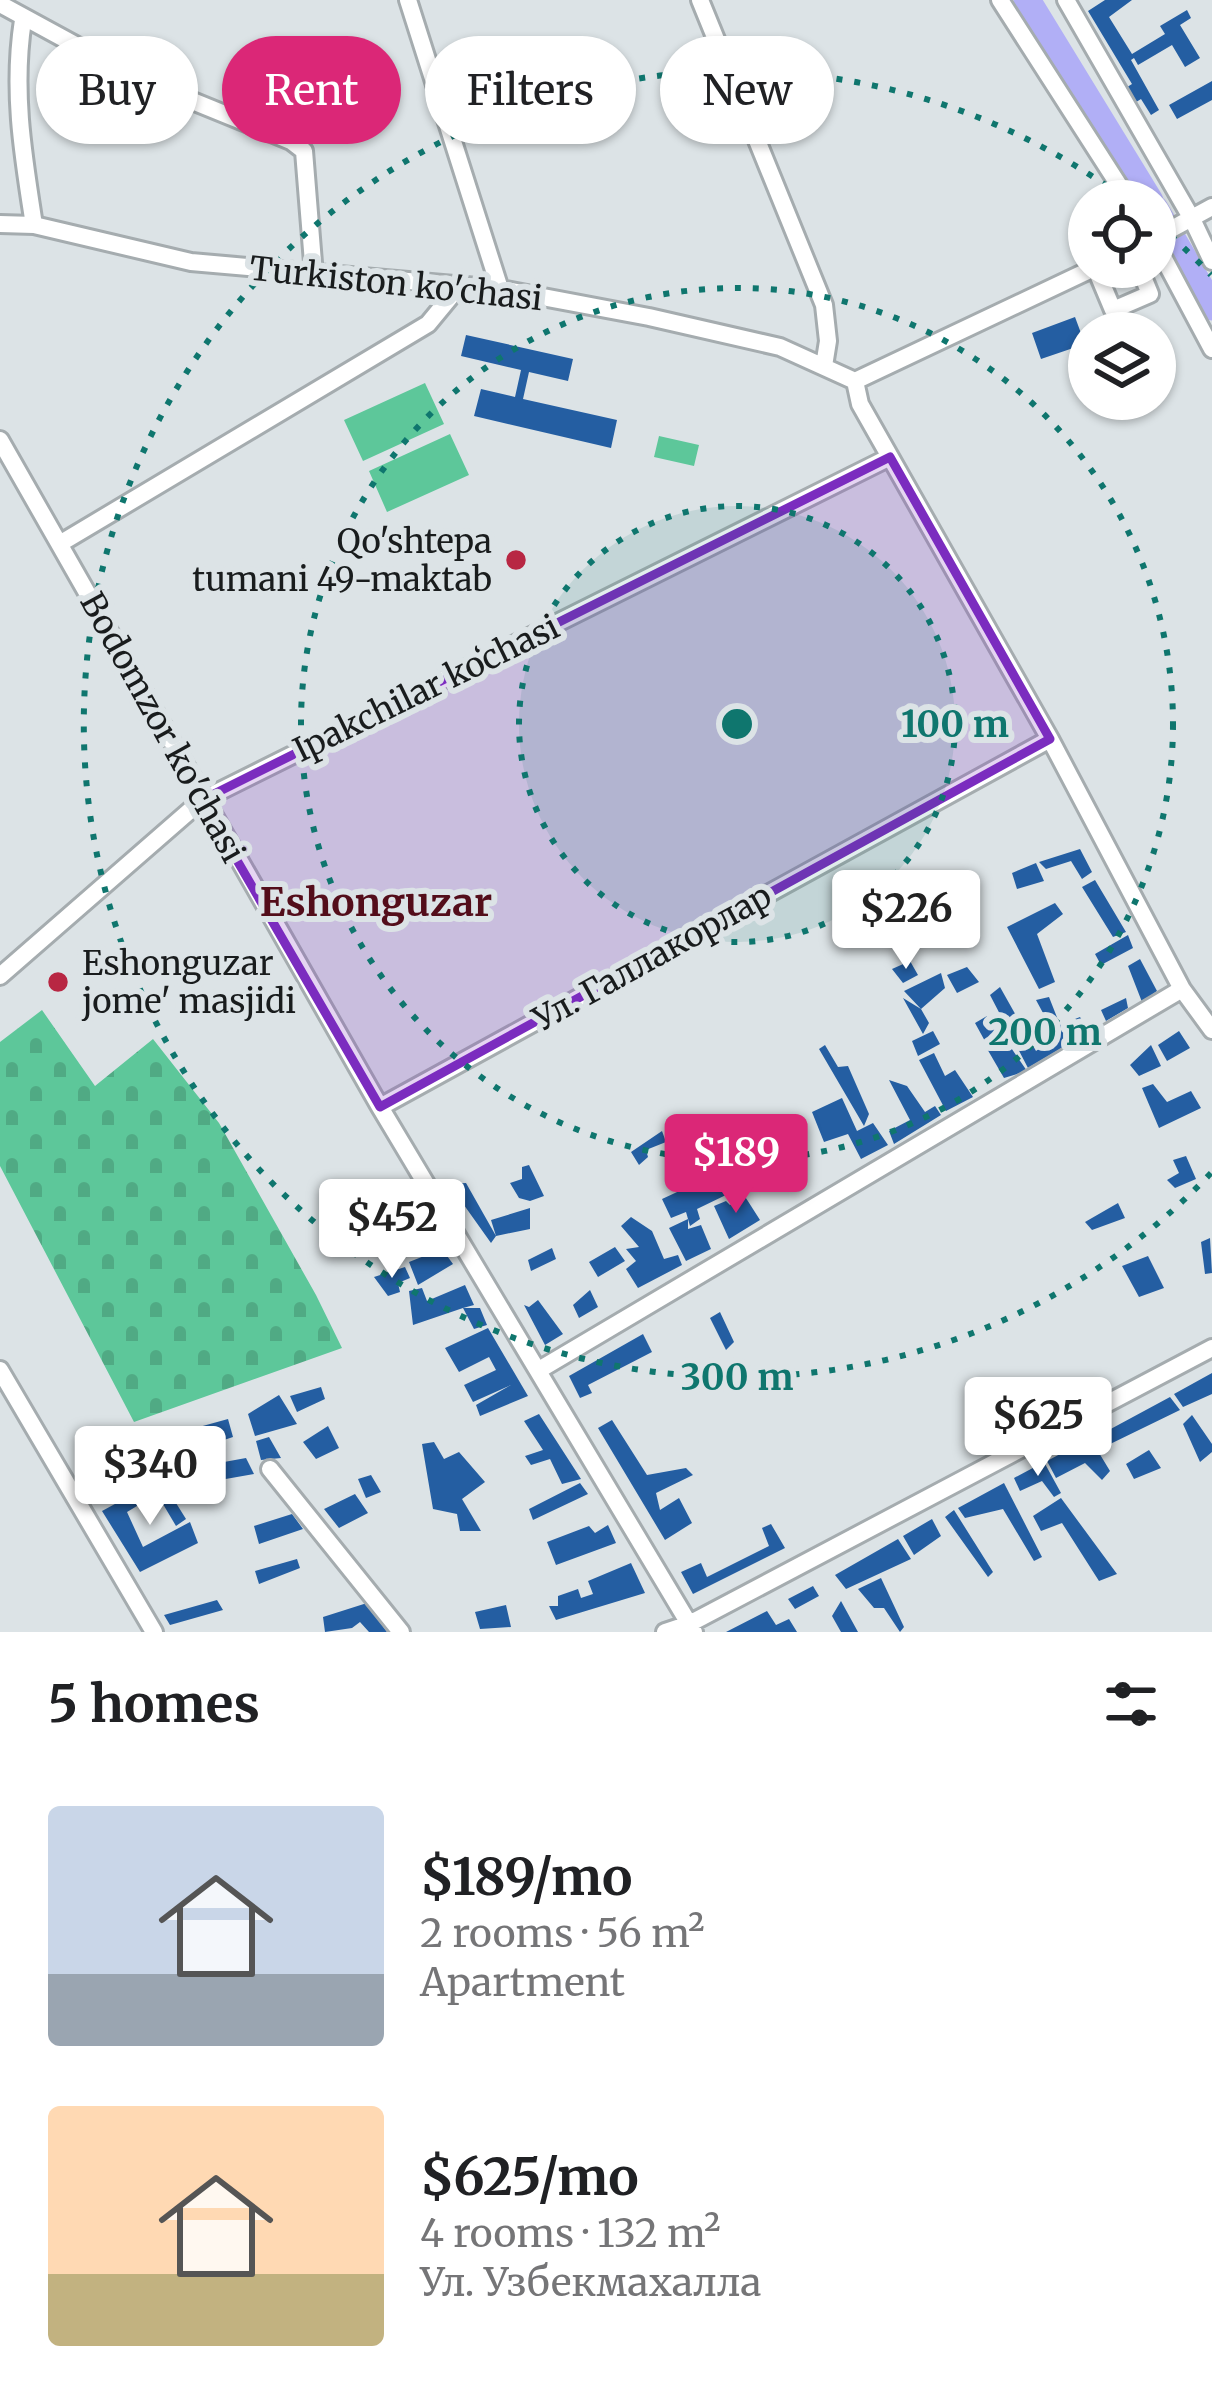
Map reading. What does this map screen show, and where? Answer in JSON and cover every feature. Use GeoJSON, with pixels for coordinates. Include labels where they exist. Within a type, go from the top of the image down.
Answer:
{"type":"FeatureCollection","features":[{"type":"Feature","properties":{"kind":"street"},"geometry":{"type":"LineString","coordinates":[[408,0],[500,289]]}},
{"type":"Feature","properties":{"kind":"street"},"geometry":{"type":"LineString","coordinates":[[700,0],[824,305],[828,341],[824,366]]}},
{"type":"Feature","properties":{"kind":"street"},"geometry":{"type":"LineString","coordinates":[[1000,0],[1116,180]]}},
{"type":"Feature","properties":{"kind":"street"},"geometry":{"type":"LineString","coordinates":[[1066,0],[1192,218],[1212,262]]}},
{"type":"Feature","properties":{"kind":"street"},"geometry":{"type":"LineString","coordinates":[[0,4],[136,77],[291,141],[304,151],[314,275]]}},
{"type":"Feature","properties":{"kind":"street"},"geometry":{"type":"LineString","coordinates":[[23,20],[16,62],[16,112],[34,225]]}},
{"type":"Feature","properties":{"kind":"street"},"geometry":{"type":"LineString","coordinates":[[1176,228],[1212,207]]}},
{"type":"Feature","properties":{"kind":"street","name":"Turkiston ko'chasi"},"geometry":{"type":"LineString","coordinates":[[0,224],[34,225],[191,262],[500,289],[780,347],[855,382]]}},
{"type":"Feature","properties":{"kind":"street"},"geometry":{"type":"LineString","coordinates":[[1068,280],[855,382],[860,404],[1050,739],[1182,989],[1212,1030]]}},
{"type":"Feature","properties":{"kind":"street"},"geometry":{"type":"LineString","coordinates":[[62,542],[428,324],[461,284]]}},
{"type":"Feature","properties":{"kind":"street"},"geometry":{"type":"LineString","coordinates":[[1176,285],[1212,349]]}},
{"type":"Feature","properties":{"kind":"street"},"geometry":{"type":"LineString","coordinates":[[1104,288],[1113,310],[1161,288]]}},
{"type":"Feature","properties":{"kind":"street"},"geometry":{"type":"LineString","coordinates":[[1148,288],[1150,294]]}},
{"type":"Feature","properties":{"kind":"street","name":"Bodomzor ko'chasi"},"geometry":{"type":"LineString","coordinates":[[0,440],[380,1107],[691,1628]]}},
{"type":"Feature","properties":{"kind":"street","name":"Ipakchilar koʻchasi"},"geometry":{"type":"LineString","coordinates":[[2,968],[202,800],[890,457]]}},
{"type":"Feature","properties":{"kind":"street","name":"Ул. Галлакорлар"},"geometry":{"type":"LineString","coordinates":[[380,1107],[1050,739]]}},
{"type":"Feature","properties":{"kind":"street"},"geometry":{"type":"LineString","coordinates":[[538,1370],[1182,989]]}},
{"type":"Feature","properties":{"kind":"street"},"geometry":{"type":"LineString","coordinates":[[664,1632],[691,1628],[1212,1348]]}},
{"type":"Feature","properties":{"kind":"street"},"geometry":{"type":"LineString","coordinates":[[0,1370],[154,1632]]}},
{"type":"Feature","properties":{"kind":"street"},"geometry":{"type":"LineString","coordinates":[[270,1469],[400,1632]]}},
{"type":"Feature","properties":{"kind":"highlighted area"},"geometry":{"type":"Polygon","coordinates":[[[890,457],[1050,739],[380,1107],[202,800],[890,457]]]}},
{"type":"Feature","properties":{"kind":"green space"},"geometry":{"type":"Polygon","coordinates":[[[425,383],[444,424],[363,461],[344,420],[425,383]]]}},
{"type":"Feature","properties":{"kind":"green space"},"geometry":{"type":"Polygon","coordinates":[[[450,434],[469,475],[387,512],[369,471],[450,434]]]}},
{"type":"Feature","properties":{"kind":"green space"},"geometry":{"type":"Polygon","coordinates":[[[659,436],[699,445],[694,466],[654,457],[659,436]]]}},
{"type":"Feature","properties":{"kind":"green space"},"geometry":{"type":"Polygon","coordinates":[[[42,1010],[95,1086],[153,1039],[219,1123],[342,1348],[134,1422],[0,1166],[0,1042],[42,1010]]]}},
{"type":"Feature","properties":{"kind":"building"},"geometry":{"type":"Polygon","coordinates":[[[1105,0],[1132,0],[1109,17],[1132,54],[1165,34],[1160,26],[1187,10],[1191,18],[1180,25],[1200,58],[1185,67],[1172,45],[1138,65],[1131,60],[1159,110],[1151,115],[1141,99],[1133,104],[1124,89],[1132,84],[1088,11],[1105,0]]]}},
{"type":"Feature","properties":{"kind":"building"},"geometry":{"type":"Polygon","coordinates":[[[1212,81],[1212,100],[1177,119],[1169,105],[1212,81]]]}},
{"type":"Feature","properties":{"kind":"building"},"geometry":{"type":"Polygon","coordinates":[[[1068,320],[1068,350],[1041,359],[1032,333],[1068,320]]]}},
{"type":"Feature","properties":{"kind":"building"},"geometry":{"type":"Polygon","coordinates":[[[466,335],[573,359],[568,381],[529,372],[523,399],[617,420],[611,448],[474,416],[481,389],[515,397],[521,370],[461,356],[466,335]]]}},
{"type":"Feature","properties":{"kind":"building"},"geometry":{"type":"Polygon","coordinates":[[[1080,849],[1092,872],[1082,879],[1071,861],[1046,869],[1039,862],[1080,849]]]}},
{"type":"Feature","properties":{"kind":"building"},"geometry":{"type":"Polygon","coordinates":[[[1036,863],[1044,881],[1017,889],[1012,873],[1036,863]]]}},
{"type":"Feature","properties":{"kind":"building"},"geometry":{"type":"Polygon","coordinates":[[[1095,880],[1126,932],[1113,937],[1082,887],[1095,880]]]}},
{"type":"Feature","properties":{"kind":"building"},"geometry":{"type":"Polygon","coordinates":[[[1055,903],[1063,914],[1037,934],[1055,982],[1039,989],[1007,927],[1055,903]]]}},
{"type":"Feature","properties":{"kind":"building"},"geometry":{"type":"Polygon","coordinates":[[[1128,935],[1133,948],[1101,965],[1095,954],[1128,935]]]}},
{"type":"Feature","properties":{"kind":"building"},"geometry":{"type":"Polygon","coordinates":[[[1140,959],[1157,991],[1142,1002],[1128,966],[1140,959]]]}},
{"type":"Feature","properties":{"kind":"building"},"geometry":{"type":"Polygon","coordinates":[[[910,961],[918,975],[903,983],[892,969],[910,961]]]}},
{"type":"Feature","properties":{"kind":"building"},"geometry":{"type":"Polygon","coordinates":[[[967,967],[979,982],[957,993],[947,975],[967,967]]]}},
{"type":"Feature","properties":{"kind":"building"},"geometry":{"type":"Polygon","coordinates":[[[941,973],[945,988],[921,1009],[904,991],[941,973]]]}},
{"type":"Feature","properties":{"kind":"building"},"geometry":{"type":"Polygon","coordinates":[[[1000,987],[1036,1051],[1056,1037],[1036,1000],[1049,997],[1060,1025],[1080,1017],[1089,1032],[1028,1068],[990,995],[1000,987]]]}},
{"type":"Feature","properties":{"kind":"building"},"geometry":{"type":"Polygon","coordinates":[[[903,998],[921,1009],[929,1023],[923,1034],[903,998]]]}},
{"type":"Feature","properties":{"kind":"building"},"geometry":{"type":"Polygon","coordinates":[[[1126,998],[1128,1008],[1106,1021],[1101,1010],[1126,998]]]}},
{"type":"Feature","properties":{"kind":"building"},"geometry":{"type":"Polygon","coordinates":[[[987,1016],[999,1033],[986,1043],[975,1023],[987,1016]]]}},
{"type":"Feature","properties":{"kind":"building"},"geometry":{"type":"Polygon","coordinates":[[[933,1031],[940,1044],[918,1056],[912,1041],[933,1031]]]}},
{"type":"Feature","properties":{"kind":"building"},"geometry":{"type":"Polygon","coordinates":[[[1179,1031],[1190,1048],[1167,1061],[1158,1045],[1179,1031]]]}},
{"type":"Feature","properties":{"kind":"building"},"geometry":{"type":"Polygon","coordinates":[[[1003,1036],[1027,1071],[1004,1078],[986,1047],[1003,1036]]]}},
{"type":"Feature","properties":{"kind":"building"},"geometry":{"type":"Polygon","coordinates":[[[825,1045],[838,1067],[848,1066],[869,1114],[864,1126],[819,1049],[825,1045]]]}},
{"type":"Feature","properties":{"kind":"building"},"geometry":{"type":"Polygon","coordinates":[[[1151,1045],[1161,1066],[1139,1076],[1130,1065],[1151,1045]]]}},
{"type":"Feature","properties":{"kind":"building"},"geometry":{"type":"Polygon","coordinates":[[[934,1053],[945,1076],[955,1070],[973,1097],[946,1111],[919,1060],[934,1053]]]}},
{"type":"Feature","properties":{"kind":"building"},"geometry":{"type":"Polygon","coordinates":[[[889,1080],[907,1086],[925,1112],[935,1106],[941,1115],[894,1144],[889,1131],[910,1120],[889,1080]]]}},
{"type":"Feature","properties":{"kind":"building"},"geometry":{"type":"Polygon","coordinates":[[[1153,1084],[1167,1102],[1191,1091],[1201,1108],[1159,1128],[1142,1088],[1153,1084]]]}},
{"type":"Feature","properties":{"kind":"building"},"geometry":{"type":"Polygon","coordinates":[[[842,1098],[857,1131],[873,1123],[888,1145],[861,1159],[848,1134],[824,1142],[812,1112],[842,1098]]]}},
{"type":"Feature","properties":{"kind":"building"},"geometry":{"type":"Polygon","coordinates":[[[796,1116],[800,1126],[785,1131],[782,1119],[796,1116]]]}},
{"type":"Feature","properties":{"kind":"building"},"geometry":{"type":"Polygon","coordinates":[[[662,1131],[666,1142],[646,1150],[648,1157],[639,1165],[631,1152],[662,1131]]]}},
{"type":"Feature","properties":{"kind":"building"},"geometry":{"type":"Polygon","coordinates":[[[1186,1156],[1196,1179],[1175,1188],[1167,1180],[1179,1173],[1173,1160],[1186,1156]]]}},
{"type":"Feature","properties":{"kind":"building"},"geometry":{"type":"Polygon","coordinates":[[[529,1165],[544,1196],[530,1201],[519,1198],[510,1183],[522,1179],[522,1167],[529,1165]]]}},
{"type":"Feature","properties":{"kind":"building"},"geometry":{"type":"Polygon","coordinates":[[[716,1174],[728,1194],[697,1209],[700,1219],[690,1226],[686,1212],[671,1218],[662,1199],[716,1174]]]}},
{"type":"Feature","properties":{"kind":"building"},"geometry":{"type":"Polygon","coordinates":[[[466,1183],[496,1236],[491,1243],[449,1184],[466,1183]]]}},
{"type":"Feature","properties":{"kind":"building"},"geometry":{"type":"Polygon","coordinates":[[[744,1195],[760,1220],[729,1239],[714,1206],[726,1201],[730,1205],[744,1195]]]}},
{"type":"Feature","properties":{"kind":"building"},"geometry":{"type":"Polygon","coordinates":[[[1118,1203],[1125,1218],[1092,1230],[1085,1222],[1118,1203]]]}},
{"type":"Feature","properties":{"kind":"building"},"geometry":{"type":"Polygon","coordinates":[[[530,1208],[530,1229],[496,1236],[491,1220],[530,1208]]]}},
{"type":"Feature","properties":{"kind":"building"},"geometry":{"type":"Polygon","coordinates":[[[631,1217],[652,1231],[664,1259],[678,1255],[682,1265],[638,1288],[626,1269],[636,1261],[626,1249],[639,1247],[621,1226],[631,1217]]]}},
{"type":"Feature","properties":{"kind":"building"},"geometry":{"type":"Polygon","coordinates":[[[688,1219],[688,1229],[701,1225],[711,1249],[686,1261],[669,1228],[688,1219]]]}},
{"type":"Feature","properties":{"kind":"building"},"geometry":{"type":"Polygon","coordinates":[[[1210,1238],[1212,1273],[1205,1274],[1201,1242],[1210,1238]]]}},
{"type":"Feature","properties":{"kind":"building"},"geometry":{"type":"Polygon","coordinates":[[[615,1247],[625,1261],[598,1277],[589,1262],[615,1247]]]}},
{"type":"Feature","properties":{"kind":"building"},"geometry":{"type":"Polygon","coordinates":[[[552,1248],[556,1259],[531,1271],[528,1260],[552,1248]]]}},
{"type":"Feature","properties":{"kind":"building"},"geometry":{"type":"Polygon","coordinates":[[[442,1249],[453,1264],[418,1285],[409,1262],[442,1249]]]}},
{"type":"Feature","properties":{"kind":"building"},"geometry":{"type":"Polygon","coordinates":[[[1148,1256],[1164,1288],[1139,1297],[1122,1266],[1148,1256]]]}},
{"type":"Feature","properties":{"kind":"building"},"geometry":{"type":"Polygon","coordinates":[[[405,1267],[410,1278],[398,1283],[400,1292],[388,1296],[374,1277],[405,1267]]]}},
{"type":"Feature","properties":{"kind":"building"},"geometry":{"type":"Polygon","coordinates":[[[465,1285],[474,1305],[413,1325],[409,1291],[422,1288],[427,1301],[465,1285]]]}},
{"type":"Feature","properties":{"kind":"building"},"geometry":{"type":"Polygon","coordinates":[[[590,1290],[598,1307],[579,1318],[573,1305],[590,1290]]]}},
{"type":"Feature","properties":{"kind":"building"},"geometry":{"type":"Polygon","coordinates":[[[538,1300],[563,1334],[545,1345],[524,1305],[538,1300]]]}},
{"type":"Feature","properties":{"kind":"building"},"geometry":{"type":"Polygon","coordinates":[[[463,1308],[480,1308],[487,1325],[474,1329],[463,1308]]]}},
{"type":"Feature","properties":{"kind":"building"},"geometry":{"type":"Polygon","coordinates":[[[720,1312],[734,1342],[726,1350],[710,1318],[720,1312]]]}},
{"type":"Feature","properties":{"kind":"building"},"geometry":{"type":"Polygon","coordinates":[[[488,1328],[528,1396],[480,1416],[476,1405],[511,1385],[473,1402],[464,1385],[496,1370],[489,1357],[459,1372],[445,1348],[488,1328]]]}},
{"type":"Feature","properties":{"kind":"building"},"geometry":{"type":"Polygon","coordinates":[[[643,1334],[652,1352],[588,1385],[592,1393],[580,1398],[569,1376],[643,1334]]]}},
{"type":"Feature","properties":{"kind":"building"},"geometry":{"type":"Polygon","coordinates":[[[1212,1373],[1212,1394],[1183,1407],[1174,1394],[1212,1373]]]}},
{"type":"Feature","properties":{"kind":"building"},"geometry":{"type":"Polygon","coordinates":[[[321,1387],[325,1399],[297,1412],[290,1396],[321,1387]]]}},
{"type":"Feature","properties":{"kind":"building"},"geometry":{"type":"Polygon","coordinates":[[[279,1395],[297,1424],[255,1436],[248,1414],[279,1395]]]}},
{"type":"Feature","properties":{"kind":"building"},"geometry":{"type":"Polygon","coordinates":[[[1170,1397],[1180,1410],[1104,1447],[1094,1438],[1170,1397]]]}},
{"type":"Feature","properties":{"kind":"building"},"geometry":{"type":"Polygon","coordinates":[[[539,1414],[581,1479],[562,1484],[550,1459],[531,1465],[525,1456],[543,1450],[524,1421],[539,1414]]]}},
{"type":"Feature","properties":{"kind":"building"},"geometry":{"type":"Polygon","coordinates":[[[1192,1415],[1212,1444],[1212,1452],[1200,1462],[1183,1424],[1192,1415]]]}},
{"type":"Feature","properties":{"kind":"building"},"geometry":{"type":"Polygon","coordinates":[[[228,1419],[233,1437],[188,1452],[181,1432],[228,1419]]]}},
{"type":"Feature","properties":{"kind":"building"},"geometry":{"type":"Polygon","coordinates":[[[612,1420],[647,1475],[686,1468],[693,1475],[656,1493],[660,1510],[679,1498],[692,1523],[665,1540],[598,1428],[612,1420]]]}},
{"type":"Feature","properties":{"kind":"building"},"geometry":{"type":"Polygon","coordinates":[[[328,1426],[339,1448],[316,1459],[303,1442],[328,1426]]]}},
{"type":"Feature","properties":{"kind":"building"},"geometry":{"type":"Polygon","coordinates":[[[269,1437],[281,1458],[261,1460],[256,1441],[269,1437]]]}},
{"type":"Feature","properties":{"kind":"building"},"geometry":{"type":"Polygon","coordinates":[[[1090,1438],[1110,1471],[1102,1480],[1085,1463],[1056,1478],[1047,1461],[1090,1438]]]}},
{"type":"Feature","properties":{"kind":"building"},"geometry":{"type":"Polygon","coordinates":[[[434,1442],[444,1459],[459,1452],[485,1482],[462,1499],[481,1531],[460,1531],[457,1514],[433,1509],[422,1444],[434,1442]]]}},
{"type":"Feature","properties":{"kind":"building"},"geometry":{"type":"Polygon","coordinates":[[[1149,1450],[1161,1468],[1134,1479],[1126,1464],[1149,1450]]]}},
{"type":"Feature","properties":{"kind":"building"},"geometry":{"type":"Polygon","coordinates":[[[246,1458],[254,1474],[203,1483],[202,1466],[246,1458]]]}},
{"type":"Feature","properties":{"kind":"building"},"geometry":{"type":"Polygon","coordinates":[[[1044,1462],[1061,1493],[1054,1497],[1042,1481],[1020,1491],[1014,1478],[1044,1462]]]}},
{"type":"Feature","properties":{"kind":"building"},"geometry":{"type":"Polygon","coordinates":[[[371,1475],[381,1492],[366,1498],[358,1479],[371,1475]]]}},
{"type":"Feature","properties":{"kind":"building"},"geometry":{"type":"Polygon","coordinates":[[[161,1479],[186,1519],[176,1526],[157,1494],[127,1512],[143,1547],[190,1522],[198,1543],[140,1572],[102,1511],[161,1479]]]}},
{"type":"Feature","properties":{"kind":"building"},"geometry":{"type":"Polygon","coordinates":[[[580,1483],[588,1494],[533,1520],[529,1509],[580,1483]]]}},
{"type":"Feature","properties":{"kind":"building"},"geometry":{"type":"Polygon","coordinates":[[[1004,1483],[1042,1557],[1034,1561],[1003,1509],[965,1518],[958,1508],[1004,1483]]]}},
{"type":"Feature","properties":{"kind":"building"},"geometry":{"type":"Polygon","coordinates":[[[355,1494],[368,1513],[339,1528],[324,1509],[355,1494]]]}},
{"type":"Feature","properties":{"kind":"building"},"geometry":{"type":"Polygon","coordinates":[[[1061,1498],[1117,1574],[1099,1581],[1062,1523],[1041,1531],[1033,1516],[1061,1498]]]}},
{"type":"Feature","properties":{"kind":"building"},"geometry":{"type":"Polygon","coordinates":[[[954,1510],[993,1572],[988,1577],[945,1517],[954,1510]]]}},
{"type":"Feature","properties":{"kind":"building"},"geometry":{"type":"Polygon","coordinates":[[[292,1514],[303,1529],[259,1544],[254,1526],[292,1514]]]}},
{"type":"Feature","properties":{"kind":"building"},"geometry":{"type":"Polygon","coordinates":[[[932,1519],[941,1536],[914,1555],[903,1536],[932,1519]]]}},
{"type":"Feature","properties":{"kind":"building"},"geometry":{"type":"Polygon","coordinates":[[[771,1524],[785,1548],[693,1594],[681,1572],[701,1563],[707,1577],[769,1546],[762,1528],[771,1524]]]}},
{"type":"Feature","properties":{"kind":"building"},"geometry":{"type":"Polygon","coordinates":[[[608,1525],[616,1543],[556,1565],[547,1542],[589,1526],[595,1533],[608,1525]]]}},
{"type":"Feature","properties":{"kind":"building"},"geometry":{"type":"Polygon","coordinates":[[[898,1539],[911,1559],[846,1589],[835,1575],[898,1539]]]}},
{"type":"Feature","properties":{"kind":"building"},"geometry":{"type":"Polygon","coordinates":[[[297,1559],[300,1568],[259,1584],[255,1571],[297,1559]]]}},
{"type":"Feature","properties":{"kind":"building"},"geometry":{"type":"Polygon","coordinates":[[[631,1563],[645,1593],[556,1620],[549,1606],[558,1606],[558,1596],[578,1589],[581,1598],[593,1594],[588,1581],[631,1563]]]}},
{"type":"Feature","properties":{"kind":"building"},"geometry":{"type":"Polygon","coordinates":[[[881,1578],[904,1627],[900,1632],[884,1608],[874,1608],[858,1589],[881,1578]]]}},
{"type":"Feature","properties":{"kind":"building"},"geometry":{"type":"Polygon","coordinates":[[[813,1586],[819,1596],[795,1609],[788,1599],[813,1586]]]}},
{"type":"Feature","properties":{"kind":"building"},"geometry":{"type":"Polygon","coordinates":[[[217,1600],[223,1610],[170,1625],[164,1615],[217,1600]]]}},
{"type":"Feature","properties":{"kind":"building"},"geometry":{"type":"Polygon","coordinates":[[[841,1601],[858,1632],[841,1632],[832,1616],[841,1601]]]}},
{"type":"Feature","properties":{"kind":"building"},"geometry":{"type":"Polygon","coordinates":[[[367,1603],[387,1632],[369,1632],[360,1622],[325,1632],[323,1617],[367,1603]]]}},
{"type":"Feature","properties":{"kind":"building"},"geometry":{"type":"Polygon","coordinates":[[[506,1605],[511,1627],[480,1629],[475,1612],[506,1605]]]}},
{"type":"Feature","properties":{"kind":"building"},"geometry":{"type":"Polygon","coordinates":[[[767,1611],[776,1625],[789,1619],[797,1632],[726,1632],[767,1611]]]}},
{"type":"Feature","properties":{"kind":"waterway"},"geometry":{"type":"LineString","coordinates":[[1027,0],[1137,180]]}},
{"type":"Feature","properties":{"kind":"waterway"},"geometry":{"type":"LineString","coordinates":[[1176,245],[1212,307]]}},
{"type":"Feature","properties":{"kind":"place","name":"Qo'shtepa tumani 49-maktab"},"geometry":{"type":"Point","coordinates":[516,560]}},
{"type":"Feature","properties":{"kind":"place","name":"Eshonguzar jome' masjidi"},"geometry":{"type":"Point","coordinates":[58,982]}},
{"type":"Feature","properties":{"kind":"district","name":"Eshonguzar"},"geometry":{"type":"Point","coordinates":[376,902]}}]}
